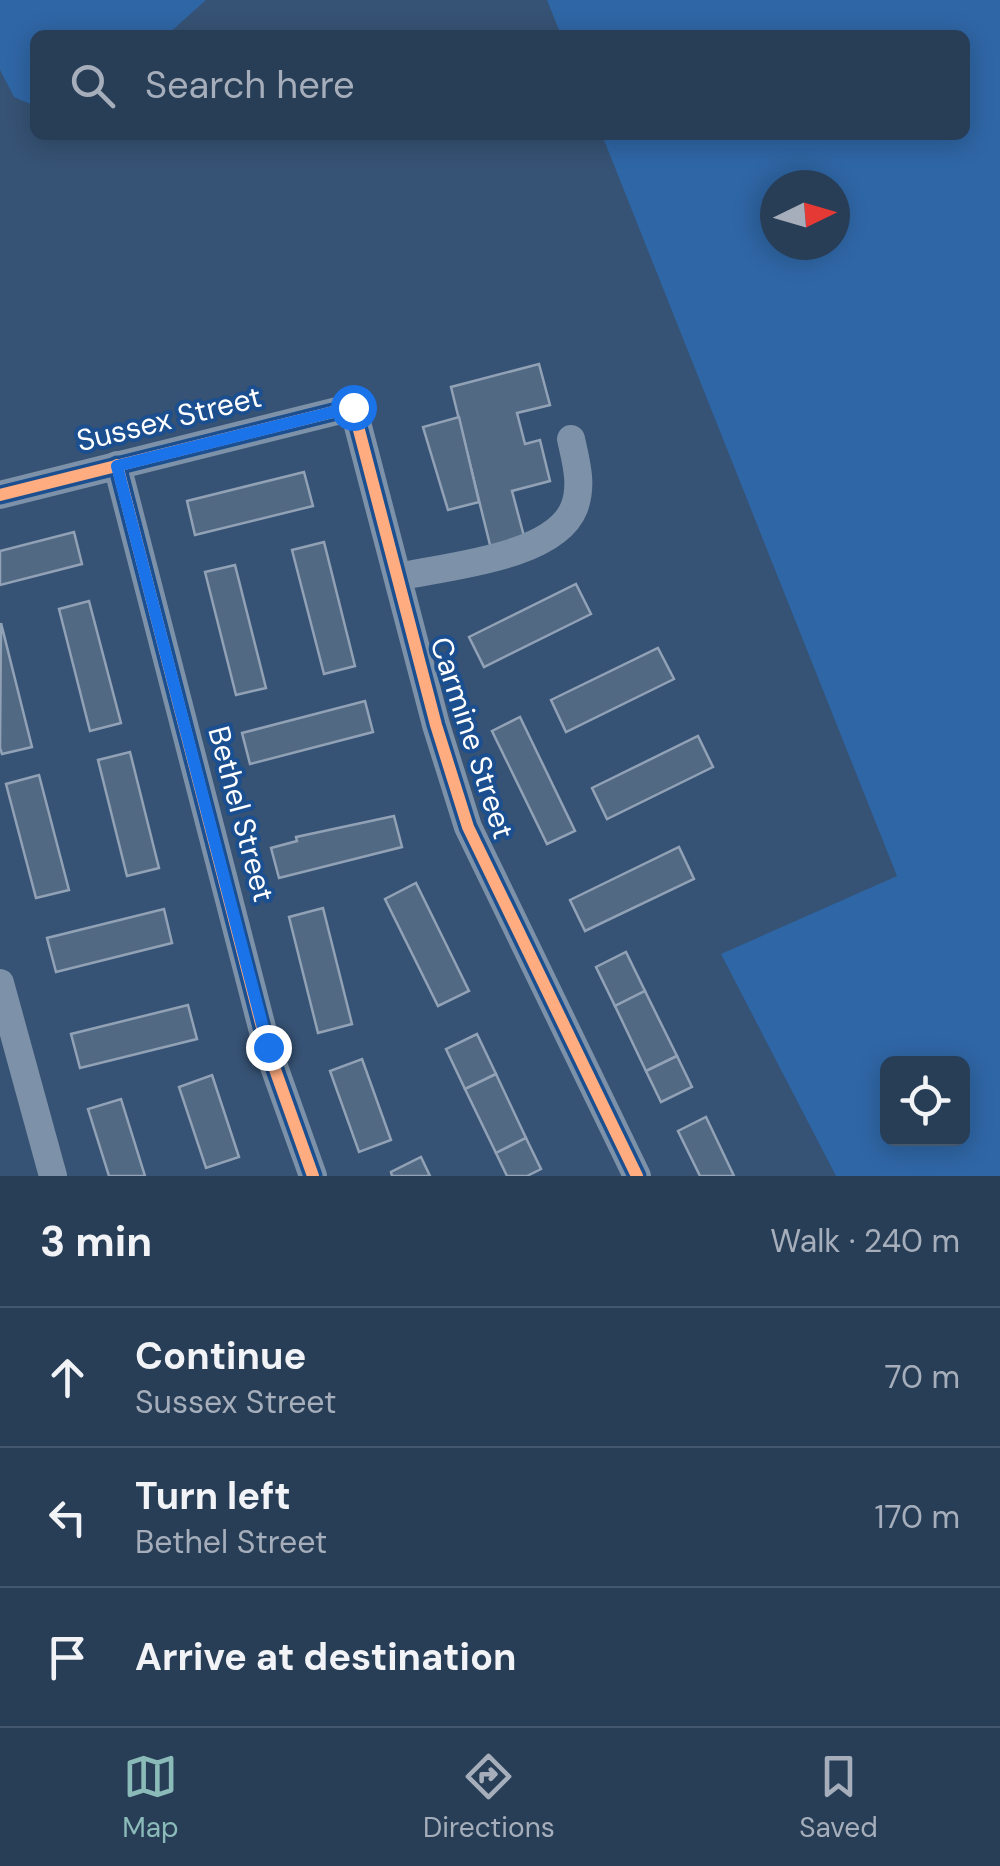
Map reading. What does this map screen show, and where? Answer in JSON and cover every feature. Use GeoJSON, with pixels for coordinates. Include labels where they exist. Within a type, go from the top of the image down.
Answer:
{"type":"FeatureCollection","features":[{"type":"Feature","properties":{"kind":"street","name":"Sussex Street"},"geometry":{"type":"LineString","coordinates":[[0,495],[353,407]]}},
{"type":"Feature","properties":{"kind":"street","name":"Carmine Street"},"geometry":{"type":"LineString","coordinates":[[353,407],[439,736],[468,827],[637,1176]]}},
{"type":"Feature","properties":{"kind":"street"},"geometry":{"type":"LineString","coordinates":[[398,577],[544,542],[574,510],[578,490],[572,438]]}},
{"type":"Feature","properties":{"kind":"street","name":"Bethel Street"},"geometry":{"type":"LineString","coordinates":[[117,466],[268,1047],[313,1176]]}},
{"type":"Feature","properties":{"kind":"street"},"geometry":{"type":"LineString","coordinates":[[0,983],[53,1176]]}},
{"type":"Feature","properties":{"kind":"shaded area"},"geometry":{"type":"Polygon","coordinates":[[[0,0],[206,0],[173,30],[30,30],[30,104],[14,97],[0,70],[0,0]]]}},
{"type":"Feature","properties":{"kind":"shaded area"},"geometry":{"type":"Polygon","coordinates":[[[547,0],[1000,0],[1000,1176],[836,1176],[721,954],[897,876],[604,140],[970,140],[970,30],[559,30],[547,0]]]}},
{"type":"Feature","properties":{"kind":"building"},"geometry":{"type":"Polygon","coordinates":[[[539,364],[550,405],[517,413],[525,444],[540,440],[550,481],[512,491],[525,540],[491,549],[451,387],[539,364]]]}},
{"type":"Feature","properties":{"kind":"building"},"geometry":{"type":"Polygon","coordinates":[[[459,417],[479,502],[448,510],[423,427],[459,417]]]}},
{"type":"Feature","properties":{"kind":"building"},"geometry":{"type":"Polygon","coordinates":[[[304,472],[313,506],[195,535],[187,501],[304,472]]]}},
{"type":"Feature","properties":{"kind":"building"},"geometry":{"type":"Polygon","coordinates":[[[74,532],[82,564],[0,585],[0,551],[74,532]]]}},
{"type":"Feature","properties":{"kind":"building"},"geometry":{"type":"Polygon","coordinates":[[[324,542],[355,666],[324,674],[292,550],[324,542]]]}},
{"type":"Feature","properties":{"kind":"building"},"geometry":{"type":"Polygon","coordinates":[[[235,565],[266,688],[236,695],[205,572],[235,565]]]}},
{"type":"Feature","properties":{"kind":"building"},"geometry":{"type":"Polygon","coordinates":[[[576,584],[591,614],[484,667],[469,637],[576,584]]]}},
{"type":"Feature","properties":{"kind":"building"},"geometry":{"type":"Polygon","coordinates":[[[89,601],[121,723],[90,731],[59,609],[89,601]]]}},
{"type":"Feature","properties":{"kind":"building"},"geometry":{"type":"Polygon","coordinates":[[[1,623],[32,747],[2,754],[0,748],[1,623]]]}},
{"type":"Feature","properties":{"kind":"building"},"geometry":{"type":"Polygon","coordinates":[[[658,648],[674,679],[566,732],[551,700],[658,648]]]}},
{"type":"Feature","properties":{"kind":"building"},"geometry":{"type":"Polygon","coordinates":[[[365,701],[373,732],[250,764],[242,733],[365,701]]]}},
{"type":"Feature","properties":{"kind":"building"},"geometry":{"type":"Polygon","coordinates":[[[520,717],[575,831],[547,844],[492,731],[520,717]]]}},
{"type":"Feature","properties":{"kind":"building"},"geometry":{"type":"Polygon","coordinates":[[[698,736],[713,767],[607,819],[592,788],[698,736]]]}},
{"type":"Feature","properties":{"kind":"building"},"geometry":{"type":"Polygon","coordinates":[[[130,752],[159,868],[127,876],[98,760],[130,752]]]}},
{"type":"Feature","properties":{"kind":"building"},"geometry":{"type":"Polygon","coordinates":[[[39,775],[69,890],[36,898],[6,784],[39,775]]]}},
{"type":"Feature","properties":{"kind":"building"},"geometry":{"type":"Polygon","coordinates":[[[394,816],[402,847],[279,878],[271,848],[297,841],[296,837],[394,816]]]}},
{"type":"Feature","properties":{"kind":"building"},"geometry":{"type":"Polygon","coordinates":[[[679,847],[694,879],[585,931],[570,900],[679,847]]]}},
{"type":"Feature","properties":{"kind":"building"},"geometry":{"type":"Polygon","coordinates":[[[416,883],[469,991],[438,1006],[385,899],[416,883]]]}},
{"type":"Feature","properties":{"kind":"building"},"geometry":{"type":"Polygon","coordinates":[[[323,908],[352,1024],[318,1033],[289,917],[323,908]]]}},
{"type":"Feature","properties":{"kind":"building"},"geometry":{"type":"Polygon","coordinates":[[[164,909],[172,943],[56,972],[47,938],[164,909]]]}},
{"type":"Feature","properties":{"kind":"building"},"geometry":{"type":"Polygon","coordinates":[[[626,952],[645,991],[615,1006],[596,967],[626,952]]]}},
{"type":"Feature","properties":{"kind":"building"},"geometry":{"type":"Polygon","coordinates":[[[645,991],[677,1056],[646,1071],[615,1006],[645,991]]]}},
{"type":"Feature","properties":{"kind":"building"},"geometry":{"type":"Polygon","coordinates":[[[188,1005],[197,1039],[80,1068],[71,1034],[188,1005]]]}},
{"type":"Feature","properties":{"kind":"building"},"geometry":{"type":"Polygon","coordinates":[[[477,1034],[496,1074],[465,1089],[446,1049],[477,1034]]]}},
{"type":"Feature","properties":{"kind":"building"},"geometry":{"type":"Polygon","coordinates":[[[677,1056],[692,1087],[661,1102],[646,1071],[677,1056]]]}},
{"type":"Feature","properties":{"kind":"building"},"geometry":{"type":"Polygon","coordinates":[[[362,1059],[391,1140],[359,1152],[330,1071],[362,1059]]]}},
{"type":"Feature","properties":{"kind":"building"},"geometry":{"type":"Polygon","coordinates":[[[496,1074],[526,1138],[496,1153],[465,1089],[496,1074]]]}},
{"type":"Feature","properties":{"kind":"building"},"geometry":{"type":"Polygon","coordinates":[[[212,1075],[239,1157],[206,1168],[179,1087],[212,1075]]]}},
{"type":"Feature","properties":{"kind":"building"},"geometry":{"type":"Polygon","coordinates":[[[121,1099],[145,1176],[109,1176],[88,1109],[121,1099]]]}},
{"type":"Feature","properties":{"kind":"building"},"geometry":{"type":"Polygon","coordinates":[[[706,1117],[734,1176],[700,1176],[678,1131],[706,1117]]]}},
{"type":"Feature","properties":{"kind":"building"},"geometry":{"type":"Polygon","coordinates":[[[526,1138],[541,1169],[527,1176],[507,1176],[496,1153],[526,1138]]]}},
{"type":"Feature","properties":{"kind":"building"},"geometry":{"type":"Polygon","coordinates":[[[421,1157],[430,1176],[392,1176],[391,1172],[421,1157]]]}},
{"type":"Feature","properties":{"kind":"cycle path"},"geometry":{"type":"LineString","coordinates":[[0,495],[353,407],[436,725],[468,827],[637,1176]]}},
{"type":"Feature","properties":{"kind":"cycle path"},"geometry":{"type":"LineString","coordinates":[[117,465],[267,1047],[313,1176]]}},
{"type":"Feature","properties":{"kind":"route"},"geometry":{"type":"LineString","coordinates":[[268,1047],[117,466],[353,407]]}}]}
